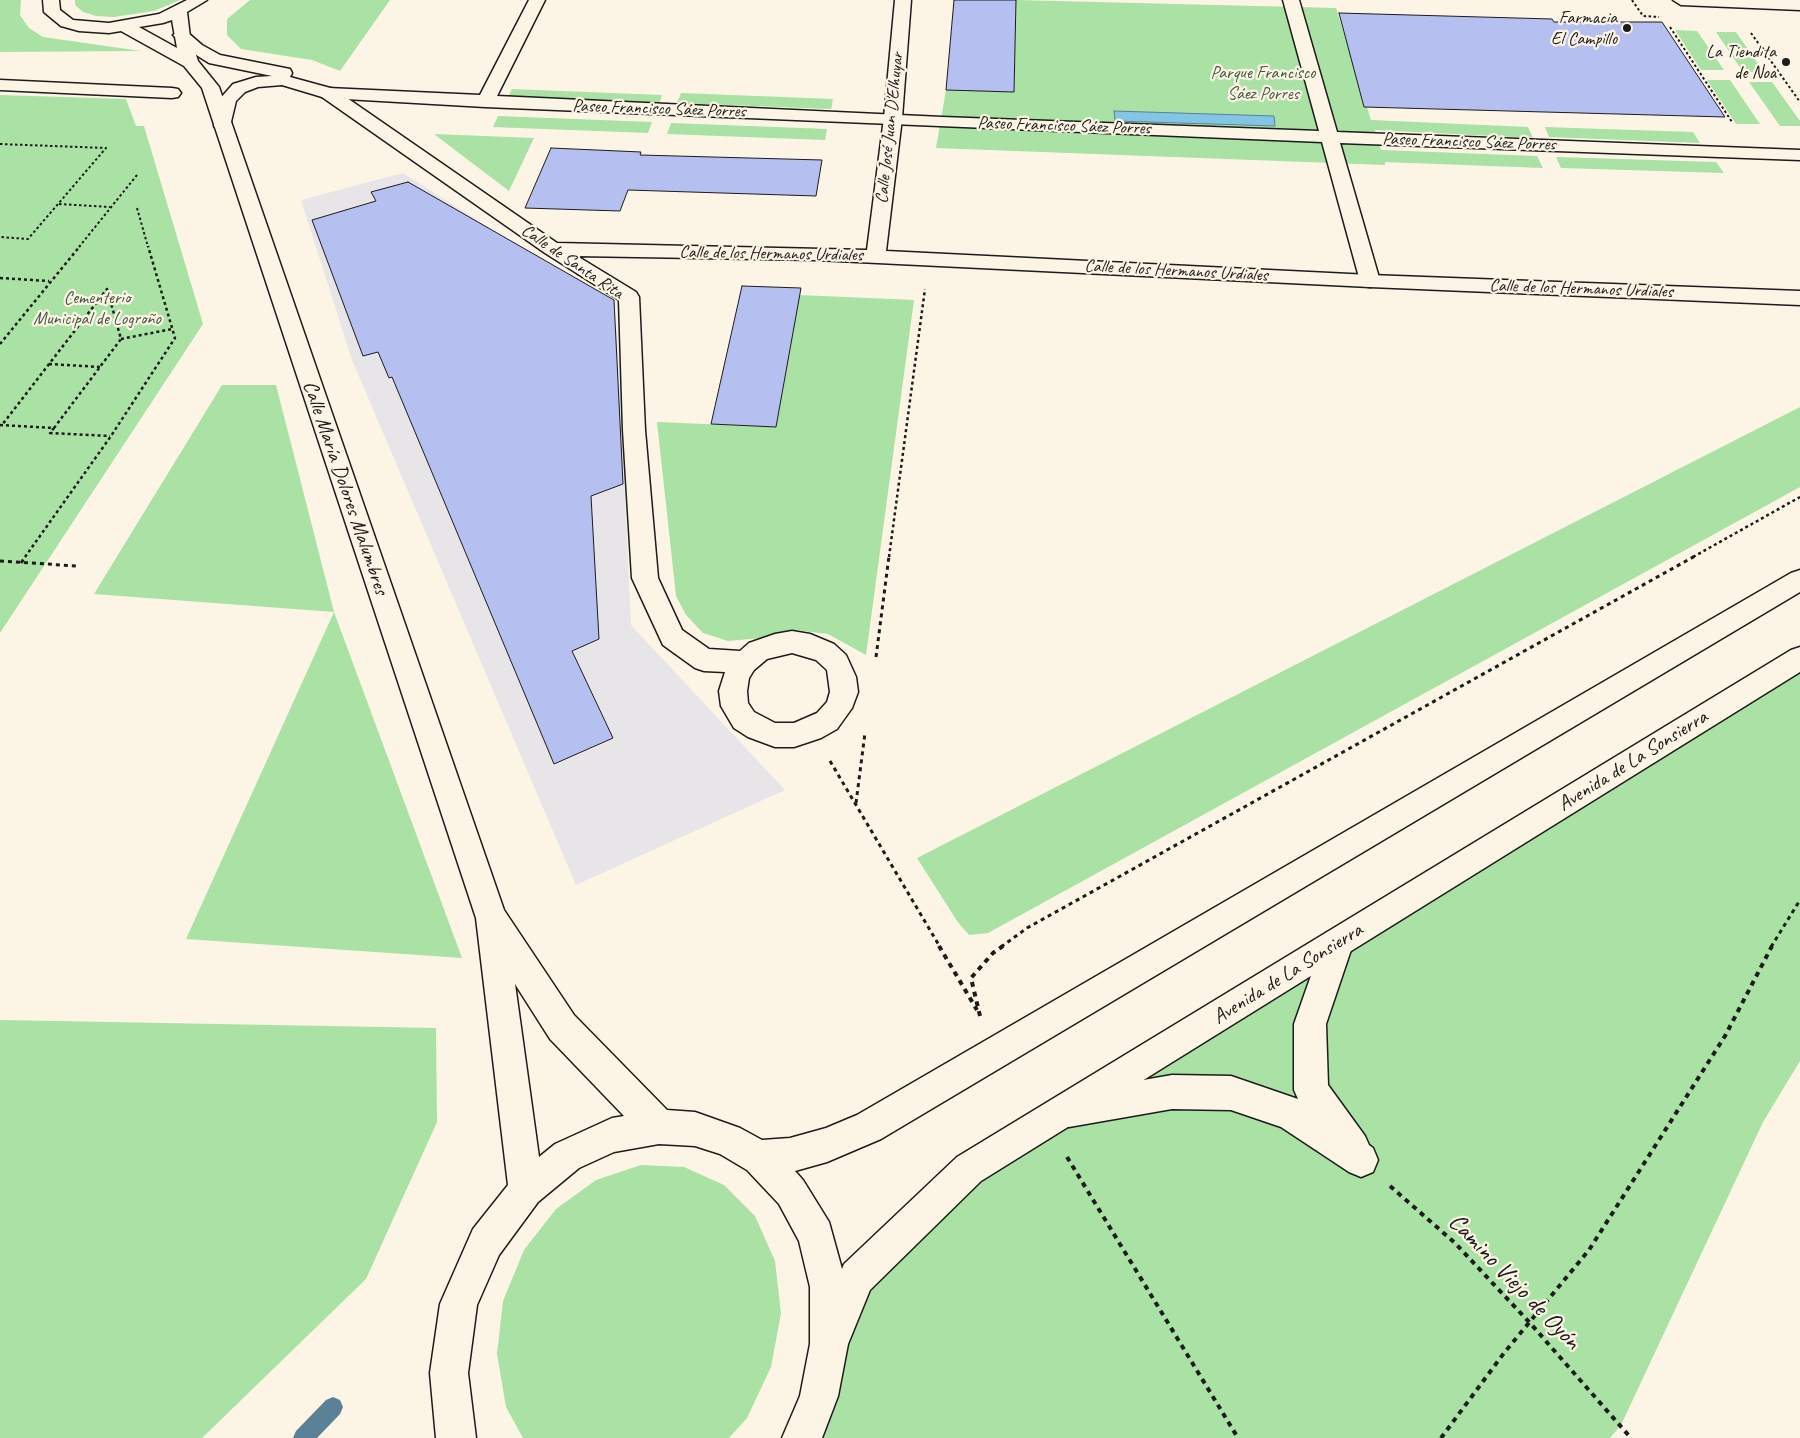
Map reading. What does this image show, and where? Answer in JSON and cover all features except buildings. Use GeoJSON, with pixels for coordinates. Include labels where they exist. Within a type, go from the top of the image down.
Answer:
{"type":"FeatureCollection","features":[{"type":"Feature","properties":{"kind":"street"},"geometry":{"type":"LineString","coordinates":[[51,0],[52,12],[67,23],[93,28],[126,27],[179,12],[199,0]]}},
{"type":"Feature","properties":{"kind":"street"},"geometry":{"type":"LineString","coordinates":[[485,102],[537,0]]}},
{"type":"Feature","properties":{"kind":"street","name":"Calle José Juan D'Elhuyar"},"geometry":{"type":"LineString","coordinates":[[876,256],[894,118],[903,0]]}},
{"type":"Feature","properties":{"kind":"street"},"geometry":{"type":"LineString","coordinates":[[1291,0],[1370,281]]}},
{"type":"Feature","properties":{"kind":"street"},"geometry":{"type":"LineString","coordinates":[[1681,0],[1800,5]]}},
{"type":"Feature","properties":{"kind":"street","name":"Calle María Dolores Malumbres"},"geometry":{"type":"LineString","coordinates":[[179,12],[181,35],[190,62],[210,87],[491,918],[526,1190]]}},
{"type":"Feature","properties":{"kind":"street","name":"Calle María Dolores Malumbres"},"geometry":{"type":"LineString","coordinates":[[126,27],[190,62]]}},
{"type":"Feature","properties":{"kind":"street"},"geometry":{"type":"LineString","coordinates":[[181,35],[196,48],[215,59],[274,70],[300,78],[328,93]]}},
{"type":"Feature","properties":{"kind":"street","name":"Calle de Santa Rita"},"geometry":{"type":"LineString","coordinates":[[223,126],[228,100],[239,88],[256,82],[283,80],[328,93],[552,250],[628,297],[634,430],[644,578],[672,637],[704,660],[745,662]]}},
{"type":"Feature","properties":{"kind":"street"},"geometry":{"type":"LineString","coordinates":[[0,85],[172,93]]}},
{"type":"Feature","properties":{"kind":"street","name":"Paseo Francisco Sáez Porres"},"geometry":{"type":"LineString","coordinates":[[328,93],[485,102],[1800,155]]}},
{"type":"Feature","properties":{"kind":"street","name":"Calle de los Hermanos Urdiales"},"geometry":{"type":"LineString","coordinates":[[552,250],[876,256],[1370,281],[1800,298]]}},
{"type":"Feature","properties":{"kind":"street"},"geometry":{"type":"LineString","coordinates":[[759,1158],[790,1155],[827,1146],[860,1130],[1800,580]]}},
{"type":"Feature","properties":{"kind":"street"},"geometry":{"type":"LineString","coordinates":[[792,642],[810,645],[825,652],[837,663],[843,677],[844,692],[838,708],[827,721],[811,730],[794,735],[775,735],[758,729],[744,720],[735,706],[733,691],[736,676],[745,662],[766,648],[792,642]]}},
{"type":"Feature","properties":{"kind":"street","name":"Avenida de La Sonsierra"},"geometry":{"type":"LineString","coordinates":[[829,1344],[857,1277],[969,1169],[1800,658]]}},
{"type":"Feature","properties":{"kind":"street","name":"Calle María Dolores Malumbres"},"geometry":{"type":"LineString","coordinates":[[491,918],[562,1026],[659,1126]]}},
{"type":"Feature","properties":{"kind":"street"},"geometry":{"type":"LineString","coordinates":[[1337,944],[1310,1024],[1312,1090],[1361,1160]]}},
{"type":"Feature","properties":{"kind":"street"},"geometry":{"type":"LineString","coordinates":[[1055,1116],[1172,1092],[1230,1093],[1290,1113],[1361,1160]]}},
{"type":"Feature","properties":{"kind":"street"},"geometry":{"type":"LineString","coordinates":[[456,1438],[449,1373],[460,1304],[486,1242],[526,1190],[567,1156],[612,1135],[659,1126],[695,1129],[728,1140],[759,1158],[791,1192],[816,1235],[828,1287],[829,1344],[819,1396],[802,1438]]}},
{"type":"Feature","properties":{"kind":"path"},"geometry":{"type":"LineString","coordinates":[[1632,0],[1643,16],[1664,17]]}},
{"type":"Feature","properties":{"kind":"path"},"geometry":{"type":"LineString","coordinates":[[1729,2],[1800,102]]}},
{"type":"Feature","properties":{"kind":"path"},"geometry":{"type":"LineString","coordinates":[[1669,26],[1737,130]]}},
{"type":"Feature","properties":{"kind":"path"},"geometry":{"type":"LineString","coordinates":[[0,144],[106,148],[28,239],[0,237]]}},
{"type":"Feature","properties":{"kind":"path"},"geometry":{"type":"LineString","coordinates":[[0,344],[138,175]]}},
{"type":"Feature","properties":{"kind":"path"},"geometry":{"type":"LineString","coordinates":[[58,204],[111,207]]}},
{"type":"Feature","properties":{"kind":"path"},"geometry":{"type":"LineString","coordinates":[[21,563],[111,436],[175,338],[137,208]]}},
{"type":"Feature","properties":{"kind":"path"},"geometry":{"type":"LineString","coordinates":[[875,660],[929,259]]}},
{"type":"Feature","properties":{"kind":"path"},"geometry":{"type":"LineString","coordinates":[[0,278],[50,281]]}},
{"type":"Feature","properties":{"kind":"path"},"geometry":{"type":"LineString","coordinates":[[1,425],[106,289],[121,339]]}},
{"type":"Feature","properties":{"kind":"path"},"geometry":{"type":"LineString","coordinates":[[111,436],[50,433],[121,339],[172,329]]}},
{"type":"Feature","properties":{"kind":"path"},"geometry":{"type":"LineString","coordinates":[[49,364],[100,367]]}},
{"type":"Feature","properties":{"kind":"path"},"geometry":{"type":"LineString","coordinates":[[1,425],[54,428]]}},
{"type":"Feature","properties":{"kind":"path"},"geometry":{"type":"LineString","coordinates":[[978,1013],[971,978],[993,953],[1027,928],[1800,497]]}},
{"type":"Feature","properties":{"kind":"path"},"geometry":{"type":"LineString","coordinates":[[0,561],[77,566]]}},
{"type":"Feature","properties":{"kind":"path"},"geometry":{"type":"LineString","coordinates":[[856,803],[866,727]]}},
{"type":"Feature","properties":{"kind":"path"},"geometry":{"type":"LineString","coordinates":[[811,730],[1000,1048]]}},
{"type":"Feature","properties":{"kind":"path"},"geometry":{"type":"LineString","coordinates":[[1441,1438],[1504,1353],[1589,1250],[1725,1036],[1766,955],[1800,900]]}},
{"type":"Feature","properties":{"kind":"path"},"geometry":{"type":"LineString","coordinates":[[1055,1116],[1238,1438]]}},
{"type":"Feature","properties":{"kind":"path","name":"Camino Viejo de Oyón"},"geometry":{"type":"LineString","coordinates":[[1361,1160],[1455,1243],[1530,1323],[1631,1438]]}},
{"type":"Feature","properties":{"kind":"shaded area"},"geometry":{"type":"Polygon","coordinates":[[[403,173],[501,235],[591,287],[617,330],[631,625],[785,790],[576,885],[352,360],[301,200],[403,173]]]}},
{"type":"Feature","properties":{"kind":"green space"},"geometry":{"type":"Polygon","coordinates":[[[0,0],[21,0],[20,15],[29,28],[43,37],[141,51],[0,52],[0,0]]]}},
{"type":"Feature","properties":{"kind":"green space"},"geometry":{"type":"Polygon","coordinates":[[[75,0],[180,0],[154,11],[114,17],[96,16],[83,12],[75,5],[75,0]]]}},
{"type":"Feature","properties":{"kind":"green space"},"geometry":{"type":"Polygon","coordinates":[[[250,0],[390,0],[340,71],[312,60],[241,49],[227,35],[227,19],[250,0]]]}},
{"type":"Feature","properties":{"kind":"green space","name":"Parque Francisco Sáez Porres"},"geometry":{"type":"Polygon","coordinates":[[[1016,0],[1336,8],[1371,120],[1528,127],[1533,138],[1375,130],[1381,150],[1537,156],[1543,168],[1385,162],[1385,165],[936,148],[946,90],[1014,92],[1016,0]]]}},
{"type":"Feature","properties":{"kind":"green space"},"geometry":{"type":"Polygon","coordinates":[[[1675,30],[1697,31],[1724,70],[1701,70],[1675,30]]]}},
{"type":"Feature","properties":{"kind":"green space"},"geometry":{"type":"Polygon","coordinates":[[[1716,32],[1736,32],[1764,72],[1743,72],[1716,32]]]}},
{"type":"Feature","properties":{"kind":"green space"},"geometry":{"type":"Polygon","coordinates":[[[1707,80],[1730,80],[1760,124],[1736,124],[1707,80]]]}},
{"type":"Feature","properties":{"kind":"green space"},"geometry":{"type":"Polygon","coordinates":[[[1749,82],[1772,82],[1800,121],[1800,126],[1780,126],[1749,82]]]}},
{"type":"Feature","properties":{"kind":"green space"},"geometry":{"type":"Polygon","coordinates":[[[512,89],[662,95],[659,105],[507,99],[512,89]]]}},
{"type":"Feature","properties":{"kind":"green space"},"geometry":{"type":"Polygon","coordinates":[[[681,93],[833,99],[831,109],[677,103],[681,93]]]}},
{"type":"Feature","properties":{"kind":"green space","name":"Cementerio Municipal de Logroño"},"geometry":{"type":"Polygon","coordinates":[[[0,95],[126,99],[136,126],[144,126],[203,324],[0,633],[0,95]]]}},
{"type":"Feature","properties":{"kind":"green space"},"geometry":{"type":"Polygon","coordinates":[[[498,116],[652,122],[648,133],[493,127],[498,116]]]}},
{"type":"Feature","properties":{"kind":"green space"},"geometry":{"type":"Polygon","coordinates":[[[671,123],[827,129],[825,140],[667,134],[671,123]]]}},
{"type":"Feature","properties":{"kind":"green space"},"geometry":{"type":"Polygon","coordinates":[[[1545,127],[1693,132],[1700,143],[1549,137],[1545,127]]]}},
{"type":"Feature","properties":{"kind":"green space"},"geometry":{"type":"Polygon","coordinates":[[[434,134],[534,138],[509,191],[434,134]]]}},
{"type":"Feature","properties":{"kind":"green space"},"geometry":{"type":"Polygon","coordinates":[[[1556,157],[1716,162],[1724,173],[1561,168],[1556,157]]]}},
{"type":"Feature","properties":{"kind":"green space"},"geometry":{"type":"Polygon","coordinates":[[[799,295],[914,300],[866,655],[828,634],[795,630],[761,638],[728,641],[703,633],[686,615],[676,596],[657,422],[776,427],[799,295]]]}},
{"type":"Feature","properties":{"kind":"green space"},"geometry":{"type":"Polygon","coordinates":[[[222,385],[276,385],[334,612],[94,594],[222,385]]]}},
{"type":"Feature","properties":{"kind":"green space"},"geometry":{"type":"Polygon","coordinates":[[[1800,407],[1800,487],[988,933],[969,935],[957,921],[917,858],[1800,407]]]}},
{"type":"Feature","properties":{"kind":"green space"},"geometry":{"type":"Polygon","coordinates":[[[334,612],[462,958],[186,939],[334,612]]]}},
{"type":"Feature","properties":{"kind":"green space"},"geometry":{"type":"Polygon","coordinates":[[[1800,658],[1800,1061],[1763,1122],[1621,1425],[1610,1438],[802,1438],[829,1344],[907,1228],[1800,658]]]}},
{"type":"Feature","properties":{"kind":"green space"},"geometry":{"type":"Polygon","coordinates":[[[0,1020],[436,1028],[437,1122],[366,1279],[202,1438],[0,1438],[0,1020]]]}},
{"type":"Feature","properties":{"kind":"green space"},"geometry":{"type":"Polygon","coordinates":[[[641,1165],[684,1167],[724,1185],[755,1216],[775,1261],[781,1313],[771,1367],[747,1418],[729,1438],[523,1438],[506,1407],[497,1354],[503,1301],[524,1250],[556,1209],[596,1180],[641,1165]]]}},
{"type":"Feature","properties":{"kind":"water"},"geometry":{"type":"Polygon","coordinates":[[[1114,111],[1274,116],[1275,126],[1115,121],[1114,111]]]}},
{"type":"Feature","properties":{"kind":"waterway"},"geometry":{"type":"LineString","coordinates":[[303,1438],[333,1407]]}},
{"type":"Feature","properties":{"kind":"place","name":"Farmacia El Campillo"},"geometry":{"type":"Point","coordinates":[1627,28]}},
{"type":"Feature","properties":{"kind":"place","name":"La Tiendita de Noa"},"geometry":{"type":"Point","coordinates":[1786,62]}}]}
